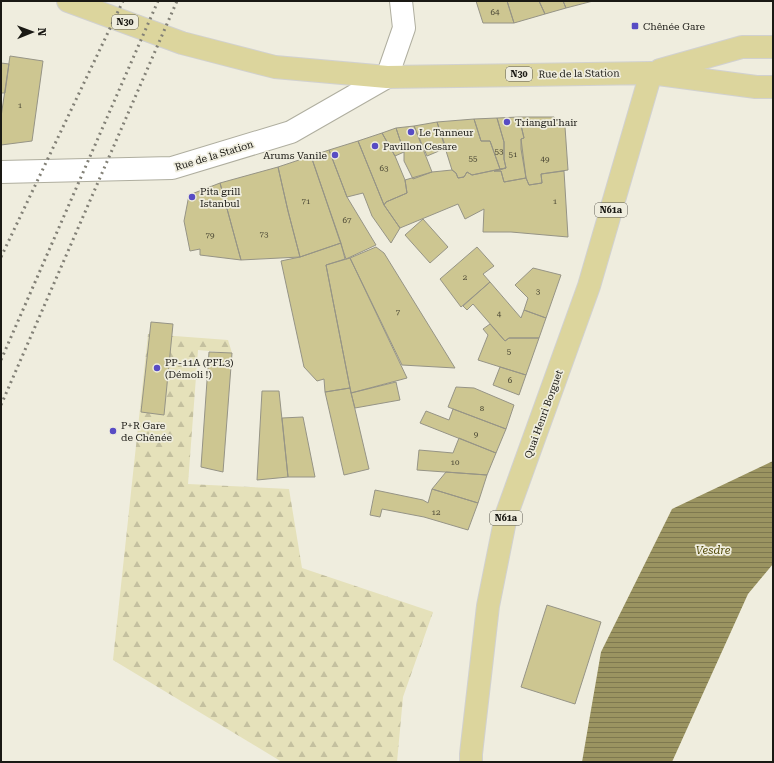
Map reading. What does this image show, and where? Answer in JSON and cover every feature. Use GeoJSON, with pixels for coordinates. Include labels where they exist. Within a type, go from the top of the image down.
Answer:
{"type":"FeatureCollection","features":[{"type":"Feature","properties":{"kind":"main road","name":"N30"},"geometry":{"type":"LineString","coordinates":[[68,1],[182,43],[275,67],[387,77]]}},
{"type":"Feature","properties":{"kind":"main road","name":"Rue de la Station"},"geometry":{"type":"LineString","coordinates":[[651,73],[742,47],[773,47]]}},
{"type":"Feature","properties":{"kind":"main road","name":"Rue de la Station"},"geometry":{"type":"LineString","coordinates":[[387,77],[651,73],[756,87],[773,87]]}},
{"type":"Feature","properties":{"kind":"main road","name":"Quai Henri Borguet"},"geometry":{"type":"LineString","coordinates":[[472,762],[471,754],[488,606],[506,516],[589,286],[651,73]]}},
{"type":"Feature","properties":{"kind":"street"},"geometry":{"type":"LineString","coordinates":[[387,77],[404,28],[401,1]]}},
{"type":"Feature","properties":{"kind":"street","name":"Rue de la Station"},"geometry":{"type":"LineString","coordinates":[[1,172],[172,168],[291,132],[387,77]]}},
{"type":"Feature","properties":{"kind":"green space"},"geometry":{"type":"Polygon","coordinates":[[[148,334],[228,340],[232,353],[198,350],[188,484],[289,489],[302,568],[433,612],[403,697],[397,762],[282,762],[113,660],[148,334]]]}},
{"type":"Feature","properties":{"kind":"water","name":"Vesdre"},"geometry":{"type":"Polygon","coordinates":[[[773,461],[773,564],[748,594],[672,762],[582,762],[601,652],[672,509],[773,461]]]}},
{"type":"Feature","properties":{"kind":"building"},"geometry":{"type":"Polygon","coordinates":[[[476,1],[507,1],[514,23],[483,23],[476,1]]]}},
{"type":"Feature","properties":{"kind":"building"},"geometry":{"type":"Polygon","coordinates":[[[507,1],[539,1],[545,14],[514,23],[507,1]]]}},
{"type":"Feature","properties":{"kind":"building"},"geometry":{"type":"Polygon","coordinates":[[[539,1],[563,1],[566,8],[545,14],[539,1]]]}},
{"type":"Feature","properties":{"kind":"building"},"geometry":{"type":"Polygon","coordinates":[[[563,1],[593,1],[566,8],[563,1]]]}},
{"type":"Feature","properties":{"kind":"building"},"geometry":{"type":"Polygon","coordinates":[[[10,56],[43,61],[32,141],[1,145],[1,117],[10,56]]]}},
{"type":"Feature","properties":{"kind":"building"},"geometry":{"type":"Polygon","coordinates":[[[1,63],[9,64],[5,93],[1,93],[1,63]]]}},
{"type":"Feature","properties":{"kind":"building"},"geometry":{"type":"Polygon","coordinates":[[[519,117],[524,138],[521,139],[526,178],[504,182],[501,171],[494,171],[506,168],[504,159],[504,142],[497,118],[519,117]]]}},
{"type":"Feature","properties":{"kind":"building"},"geometry":{"type":"Polygon","coordinates":[[[519,117],[554,117],[565,127],[568,170],[541,174],[542,183],[529,185],[526,178],[521,149],[521,139],[524,138],[519,117]]]}},
{"type":"Feature","properties":{"kind":"building"},"geometry":{"type":"Polygon","coordinates":[[[497,118],[504,142],[504,159],[506,168],[500,169],[490,141],[481,141],[474,119],[497,118]]]}},
{"type":"Feature","properties":{"kind":"building"},"geometry":{"type":"Polygon","coordinates":[[[474,119],[481,141],[490,141],[500,169],[472,175],[467,172],[464,177],[458,178],[456,173],[452,170],[437,122],[474,119]]]}},
{"type":"Feature","properties":{"kind":"building"},"geometry":{"type":"Polygon","coordinates":[[[437,122],[446,148],[427,156],[414,126],[437,122]]]}},
{"type":"Feature","properties":{"kind":"building"},"geometry":{"type":"Polygon","coordinates":[[[414,126],[432,172],[413,179],[404,161],[404,152],[396,128],[414,126]]]}},
{"type":"Feature","properties":{"kind":"building"},"geometry":{"type":"Polygon","coordinates":[[[396,128],[404,152],[395,156],[382,133],[396,128]]]}},
{"type":"Feature","properties":{"kind":"building"},"geometry":{"type":"Polygon","coordinates":[[[382,133],[395,156],[405,180],[407,193],[386,202],[384,205],[358,141],[382,133]]]}},
{"type":"Feature","properties":{"kind":"building"},"geometry":{"type":"Polygon","coordinates":[[[358,141],[384,205],[400,228],[391,243],[372,216],[363,193],[347,197],[329,150],[358,141]]]}},
{"type":"Feature","properties":{"kind":"building"},"geometry":{"type":"Polygon","coordinates":[[[329,150],[347,197],[376,245],[346,259],[311,156],[329,150]]]}},
{"type":"Feature","properties":{"kind":"building"},"geometry":{"type":"Polygon","coordinates":[[[311,156],[341,243],[300,257],[278,167],[311,156]]]}},
{"type":"Feature","properties":{"kind":"building"},"geometry":{"type":"Polygon","coordinates":[[[278,167],[300,257],[241,260],[220,183],[278,167]]]}},
{"type":"Feature","properties":{"kind":"building"},"geometry":{"type":"Polygon","coordinates":[[[506,168],[494,171],[501,171],[504,182],[526,178],[529,185],[542,183],[541,174],[564,171],[568,237],[511,232],[483,232],[484,209],[465,219],[458,204],[400,228],[384,205],[386,202],[407,193],[405,180],[432,172],[452,170],[456,173],[458,178],[464,177],[467,172],[472,175],[506,168]]]}},
{"type":"Feature","properties":{"kind":"building"},"geometry":{"type":"Polygon","coordinates":[[[220,183],[241,260],[200,255],[200,249],[190,251],[184,221],[189,195],[220,183]]]}},
{"type":"Feature","properties":{"kind":"building"},"geometry":{"type":"Polygon","coordinates":[[[423,219],[448,247],[430,263],[405,235],[423,219]]]}},
{"type":"Feature","properties":{"kind":"building"},"geometry":{"type":"Polygon","coordinates":[[[341,243],[345,259],[326,265],[350,388],[325,392],[324,379],[317,381],[304,367],[281,261],[300,257],[341,243]]]}},
{"type":"Feature","properties":{"kind":"building"},"geometry":{"type":"Polygon","coordinates":[[[376,247],[384,253],[455,368],[402,365],[350,258],[376,247]]]}},
{"type":"Feature","properties":{"kind":"building"},"geometry":{"type":"Polygon","coordinates":[[[477,247],[494,266],[483,274],[490,282],[461,307],[440,279],[477,247]]]}},
{"type":"Feature","properties":{"kind":"building"},"geometry":{"type":"Polygon","coordinates":[[[350,258],[407,378],[351,393],[326,265],[350,258]]]}},
{"type":"Feature","properties":{"kind":"building"},"geometry":{"type":"Polygon","coordinates":[[[533,268],[561,275],[546,318],[524,310],[528,298],[515,285],[533,268]]]}},
{"type":"Feature","properties":{"kind":"building"},"geometry":{"type":"Polygon","coordinates":[[[490,282],[521,318],[524,310],[546,318],[539,338],[509,338],[505,341],[473,304],[467,310],[463,306],[490,282]]]}},
{"type":"Feature","properties":{"kind":"building","name":"PP-11A (PFL3) (Démoli !)"},"geometry":{"type":"Polygon","coordinates":[[[151,322],[173,324],[164,415],[141,412],[151,322]]]}},
{"type":"Feature","properties":{"kind":"building"},"geometry":{"type":"Polygon","coordinates":[[[490,324],[505,341],[509,338],[539,338],[526,375],[478,360],[488,335],[483,329],[490,324]]]}},
{"type":"Feature","properties":{"kind":"building"},"geometry":{"type":"Polygon","coordinates":[[[209,352],[232,353],[223,472],[201,467],[209,352]]]}},
{"type":"Feature","properties":{"kind":"building"},"geometry":{"type":"Polygon","coordinates":[[[500,367],[526,375],[519,395],[493,385],[500,367]]]}},
{"type":"Feature","properties":{"kind":"building"},"geometry":{"type":"Polygon","coordinates":[[[396,382],[400,400],[355,408],[351,393],[396,382]]]}},
{"type":"Feature","properties":{"kind":"building"},"geometry":{"type":"Polygon","coordinates":[[[456,387],[474,388],[514,405],[506,429],[448,407],[456,387]]]}},
{"type":"Feature","properties":{"kind":"building"},"geometry":{"type":"Polygon","coordinates":[[[350,388],[369,469],[344,475],[325,392],[350,388]]]}},
{"type":"Feature","properties":{"kind":"building"},"geometry":{"type":"Polygon","coordinates":[[[262,391],[279,391],[288,477],[257,480],[262,391]]]}},
{"type":"Feature","properties":{"kind":"building"},"geometry":{"type":"Polygon","coordinates":[[[453,409],[506,429],[496,453],[420,423],[426,411],[449,420],[453,409]]]}},
{"type":"Feature","properties":{"kind":"building"},"geometry":{"type":"Polygon","coordinates":[[[303,417],[315,477],[288,477],[282,418],[303,417]]]}},
{"type":"Feature","properties":{"kind":"building"},"geometry":{"type":"Polygon","coordinates":[[[459,438],[496,453],[487,475],[417,470],[419,450],[453,453],[459,438]]]}},
{"type":"Feature","properties":{"kind":"building"},"geometry":{"type":"Polygon","coordinates":[[[446,472],[487,475],[478,503],[432,489],[446,472]]]}},
{"type":"Feature","properties":{"kind":"building"},"geometry":{"type":"Polygon","coordinates":[[[432,489],[478,503],[468,530],[424,517],[382,509],[380,517],[370,515],[375,490],[423,500],[428,503],[432,489]]]}},
{"type":"Feature","properties":{"kind":"building"},"geometry":{"type":"Polygon","coordinates":[[[547,605],[601,622],[575,704],[521,687],[547,605]]]}},
{"type":"Feature","properties":{"kind":"railway"},"geometry":{"type":"LineString","coordinates":[[1,257],[123,1]]}},
{"type":"Feature","properties":{"kind":"railway"},"geometry":{"type":"LineString","coordinates":[[1,360],[158,1]]}},
{"type":"Feature","properties":{"kind":"railway"},"geometry":{"type":"LineString","coordinates":[[1,405],[177,1]]}},
{"type":"Feature","properties":{"kind":"place","name":"Chênée Gare"},"geometry":{"type":"Point","coordinates":[635,26]}},
{"type":"Feature","properties":{"kind":"place","name":"Triangul'hair"},"geometry":{"type":"Point","coordinates":[507,122]}},
{"type":"Feature","properties":{"kind":"place","name":"Le Tanneur"},"geometry":{"type":"Point","coordinates":[411,132]}},
{"type":"Feature","properties":{"kind":"place","name":"Pavillon Cesare"},"geometry":{"type":"Point","coordinates":[375,146]}},
{"type":"Feature","properties":{"kind":"place","name":"Arums Vanile"},"geometry":{"type":"Point","coordinates":[335,155]}},
{"type":"Feature","properties":{"kind":"place","name":"Pita grill Istanbul"},"geometry":{"type":"Point","coordinates":[192,197]}},
{"type":"Feature","properties":{"kind":"place","name":"PP-11A (PFL3) (Démoli !)"},"geometry":{"type":"Point","coordinates":[157,368]}},
{"type":"Feature","properties":{"kind":"place","name":"P+R Gare de Chênée"},"geometry":{"type":"Point","coordinates":[113,431]}}]}
